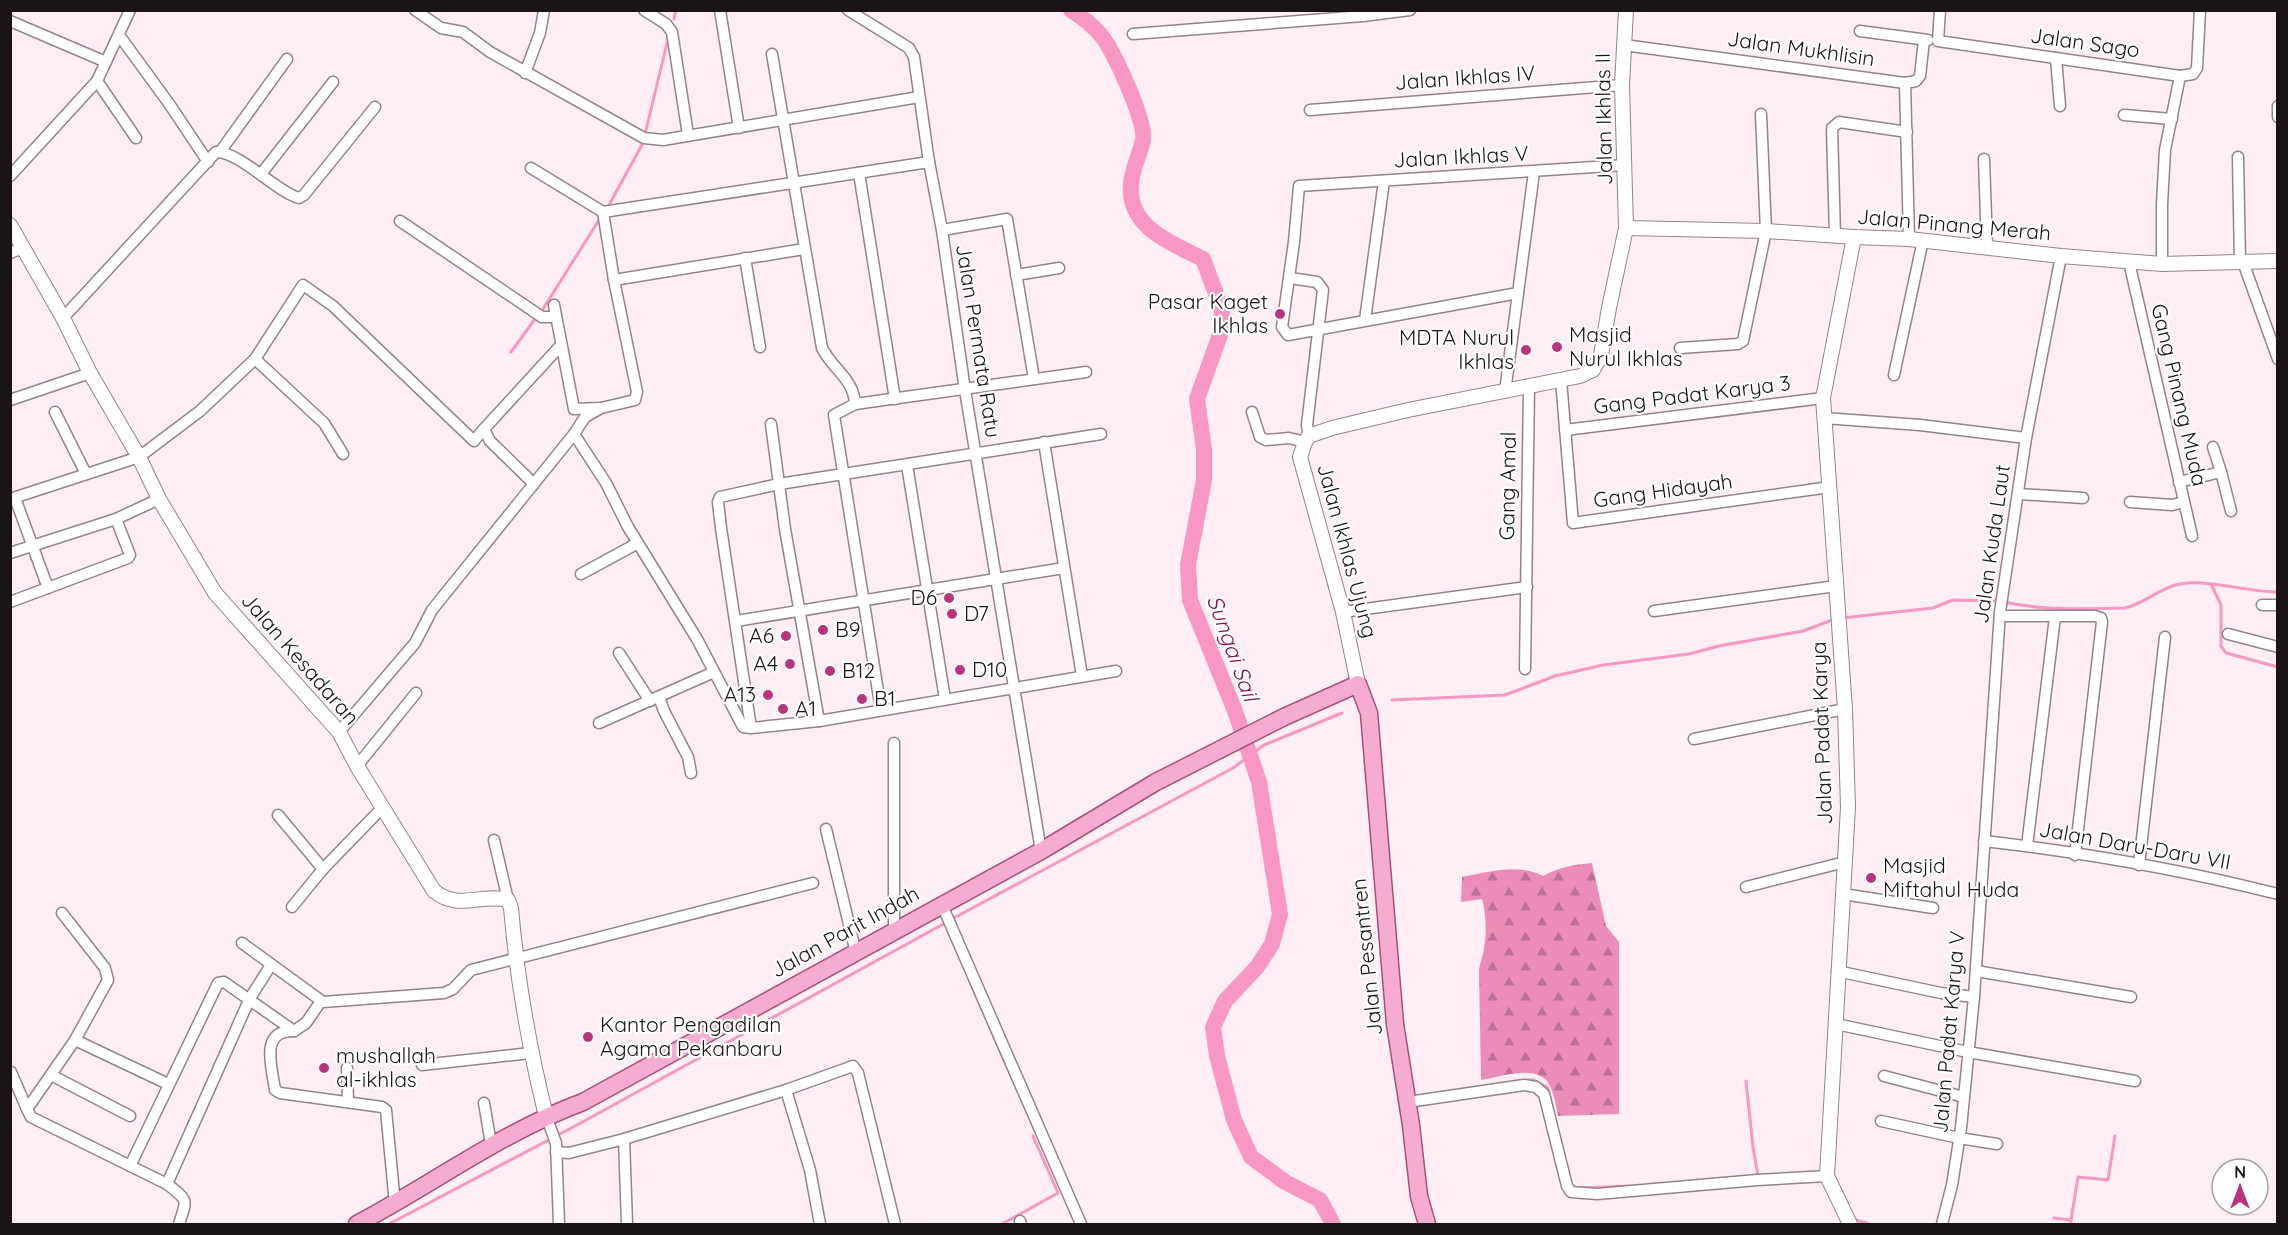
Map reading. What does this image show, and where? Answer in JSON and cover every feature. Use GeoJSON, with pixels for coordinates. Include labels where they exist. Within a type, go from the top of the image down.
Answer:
{"type":"FeatureCollection","features":[{"type":"Feature","properties":{"kind":"main road","name":"Jalan Parit Indah"},"geometry":{"type":"LineString","coordinates":[[357,1224],[395,1204],[491,1144],[546,1116],[583,1102],[894,932],[943,910],[1156,782],[1284,717],[1358,684]]}},
{"type":"Feature","properties":{"kind":"main road","name":"Jalan Pesantren"},"geometry":{"type":"LineString","coordinates":[[1358,684],[1369,713],[1393,1003],[1419,1196],[1426,1224]]}},
{"type":"Feature","properties":{"kind":"street"},"geometry":{"type":"LineString","coordinates":[[10,176],[97,81],[130,10]]}},
{"type":"Feature","properties":{"kind":"street"},"geometry":{"type":"LineString","coordinates":[[415,10],[441,28],[463,32],[525,73],[644,138],[663,140],[919,97]]}},
{"type":"Feature","properties":{"kind":"street"},"geometry":{"type":"LineString","coordinates":[[525,73],[540,33],[544,10]]}},
{"type":"Feature","properties":{"kind":"street"},"geometry":{"type":"LineString","coordinates":[[644,10],[666,24],[672,32],[688,135]]}},
{"type":"Feature","properties":{"kind":"street"},"geometry":{"type":"LineString","coordinates":[[720,10],[739,128]]}},
{"type":"Feature","properties":{"kind":"street","name":"Jalan Permata Ratu"},"geometry":{"type":"LineString","coordinates":[[848,10],[909,48],[914,57],[929,162],[942,230],[964,390],[1041,851]]}},
{"type":"Feature","properties":{"kind":"street"},"geometry":{"type":"LineString","coordinates":[[1133,34],[1363,16],[1410,10]]}},
{"type":"Feature","properties":{"kind":"street","name":"Jalan Ikhlas II"},"geometry":{"type":"LineString","coordinates":[[1626,10],[1622,85],[1626,228]]}},
{"type":"Feature","properties":{"kind":"street"},"geometry":{"type":"LineString","coordinates":[[1860,30],[1938,41],[1940,10]]}},
{"type":"Feature","properties":{"kind":"street"},"geometry":{"type":"LineString","coordinates":[[2162,264],[2165,158],[2180,76],[2193,74],[2197,68],[2200,10]]}},
{"type":"Feature","properties":{"kind":"street"},"geometry":{"type":"LineString","coordinates":[[10,21],[106,62]]}},
{"type":"Feature","properties":{"kind":"street"},"geometry":{"type":"LineString","coordinates":[[119,35],[208,162]]}},
{"type":"Feature","properties":{"kind":"street"},"geometry":{"type":"LineString","coordinates":[[1894,375],[1916,239],[1905,83],[1916,81],[1920,76],[1924,40]]}},
{"type":"Feature","properties":{"kind":"street","name":"Jalan Sago"},"geometry":{"type":"LineString","coordinates":[[1938,41],[2180,76]]}},
{"type":"Feature","properties":{"kind":"street","name":"Jalan Mukhlisin"},"geometry":{"type":"LineString","coordinates":[[1624,45],[1905,83]]}},
{"type":"Feature","properties":{"kind":"street"},"geometry":{"type":"LineString","coordinates":[[772,54],[822,348],[828,360],[853,389],[855,404]]}},
{"type":"Feature","properties":{"kind":"street"},"geometry":{"type":"LineString","coordinates":[[2056,58],[2060,106]]}},
{"type":"Feature","properties":{"kind":"street"},"geometry":{"type":"LineString","coordinates":[[63,318],[216,152],[220,152],[287,59]]}},
{"type":"Feature","properties":{"kind":"street"},"geometry":{"type":"LineString","coordinates":[[97,81],[136,138]]}},
{"type":"Feature","properties":{"kind":"street"},"geometry":{"type":"LineString","coordinates":[[261,174],[333,82]]}},
{"type":"Feature","properties":{"kind":"street","name":"Jalan Ikhlas IV"},"geometry":{"type":"LineString","coordinates":[[1310,110],[1622,85]]}},
{"type":"Feature","properties":{"kind":"street"},"geometry":{"type":"LineString","coordinates":[[2277,106],[2277,117]]}},
{"type":"Feature","properties":{"kind":"street"},"geometry":{"type":"LineString","coordinates":[[220,152],[261,174],[294,197],[302,197],[375,107]]}},
{"type":"Feature","properties":{"kind":"street"},"geometry":{"type":"LineString","coordinates":[[1680,348],[1738,344],[1743,341],[1766,231],[1761,114]]}},
{"type":"Feature","properties":{"kind":"street"},"geometry":{"type":"LineString","coordinates":[[2124,115],[2172,119]]}},
{"type":"Feature","properties":{"kind":"street"},"geometry":{"type":"LineString","coordinates":[[1835,236],[1832,128],[1839,122],[1907,132]]}},
{"type":"Feature","properties":{"kind":"street"},"geometry":{"type":"LineString","coordinates":[[2238,157],[2242,262],[2277,359]]}},
{"type":"Feature","properties":{"kind":"street"},"geometry":{"type":"LineString","coordinates":[[1984,159],[1988,247]]}},
{"type":"Feature","properties":{"kind":"street"},"geometry":{"type":"LineString","coordinates":[[531,168],[603,212],[929,162]]}},
{"type":"Feature","properties":{"kind":"street","name":"Jalan Ikhlas V"},"geometry":{"type":"LineString","coordinates":[[1290,278],[1299,186],[1625,165]]}},
{"type":"Feature","properties":{"kind":"street"},"geometry":{"type":"LineString","coordinates":[[1505,392],[1534,172]]}},
{"type":"Feature","properties":{"kind":"street"},"geometry":{"type":"LineString","coordinates":[[859,173],[895,399]]}},
{"type":"Feature","properties":{"kind":"street"},"geometry":{"type":"LineString","coordinates":[[1365,321],[1384,181]]}},
{"type":"Feature","properties":{"kind":"street"},"geometry":{"type":"LineString","coordinates":[[554,305],[574,409],[601,408],[632,402],[637,396],[603,212]]}},
{"type":"Feature","properties":{"kind":"street"},"geometry":{"type":"LineString","coordinates":[[942,230],[1007,219],[1034,380]]}},
{"type":"Feature","properties":{"kind":"street"},"geometry":{"type":"LineString","coordinates":[[400,221],[542,317],[556,317]]}},
{"type":"Feature","properties":{"kind":"street","name":"Jalan Kesadaran"},"geometry":{"type":"LineString","coordinates":[[10,225],[17,250],[63,318],[90,373],[139,457],[159,499],[215,593],[339,732],[357,766],[434,891],[442,897],[458,902],[495,897],[508,900]]}},
{"type":"Feature","properties":{"kind":"street","name":"Jalan Pinang Merah"},"geometry":{"type":"LineString","coordinates":[[1626,228],[1766,231],[1916,239],[2061,256],[2162,264],[2277,261]]}},
{"type":"Feature","properties":{"kind":"street","name":"Jalan Ikhlas Ujung"},"geometry":{"type":"LineString","coordinates":[[1358,684],[1343,612],[1300,457],[1307,439],[1332,428],[1408,410],[1505,392],[1588,373],[1599,361],[1626,228]]}},
{"type":"Feature","properties":{"kind":"street","name":"Jalan Padat Karya"},"geometry":{"type":"LineString","coordinates":[[1848,1224],[1827,1176],[1848,807],[1845,709],[1823,398],[1854,237]]}},
{"type":"Feature","properties":{"kind":"street"},"geometry":{"type":"LineString","coordinates":[[614,280],[804,249]]}},
{"type":"Feature","properties":{"kind":"street","name":"Jalan Kuda Laut"},"geometry":{"type":"LineString","coordinates":[[1984,841],[2002,595],[2026,438],[2061,256]]}},
{"type":"Feature","properties":{"kind":"street"},"geometry":{"type":"LineString","coordinates":[[745,258],[760,348]]}},
{"type":"Feature","properties":{"kind":"street","name":"Gang Pinang Muda"},"geometry":{"type":"LineString","coordinates":[[2129,262],[2192,536]]}},
{"type":"Feature","properties":{"kind":"street"},"geometry":{"type":"LineString","coordinates":[[1016,275],[1059,268]]}},
{"type":"Feature","properties":{"kind":"street"},"geometry":{"type":"LineString","coordinates":[[1252,412],[1260,437],[1266,440],[1307,439],[1307,425],[1318,328],[1323,290],[1317,282],[1290,278],[1282,327],[1288,335],[1318,328],[1518,293]]}},
{"type":"Feature","properties":{"kind":"street"},"geometry":{"type":"LineString","coordinates":[[48,588],[13,498],[139,457],[200,411],[255,359],[303,285],[333,306],[474,441],[561,345]]}},
{"type":"Feature","properties":{"kind":"street"},"geometry":{"type":"LineString","coordinates":[[255,359],[324,423],[343,454]]}},
{"type":"Feature","properties":{"kind":"street"},"geometry":{"type":"LineString","coordinates":[[881,710],[834,414],[855,404],[1086,372]]}},
{"type":"Feature","properties":{"kind":"street"},"geometry":{"type":"LineString","coordinates":[[10,400],[90,373]]}},
{"type":"Feature","properties":{"kind":"street","name":"Gang Hidayah"},"geometry":{"type":"LineString","coordinates":[[1561,380],[1573,523],[1830,487]]}},
{"type":"Feature","properties":{"kind":"street","name":"Gang Amal"},"geometry":{"type":"LineString","coordinates":[[1525,669],[1529,387]]}},
{"type":"Feature","properties":{"kind":"street","name":"Gang Padat Karya 3"},"geometry":{"type":"LineString","coordinates":[[1565,430],[1823,398]]}},
{"type":"Feature","properties":{"kind":"street"},"geometry":{"type":"LineString","coordinates":[[339,732],[415,643],[432,610],[574,434],[585,417],[601,408]]}},
{"type":"Feature","properties":{"kind":"street"},"geometry":{"type":"LineString","coordinates":[[55,412],[86,474]]}},
{"type":"Feature","properties":{"kind":"street"},"geometry":{"type":"LineString","coordinates":[[1824,418],[1920,425],[2026,438]]}},
{"type":"Feature","properties":{"kind":"street"},"geometry":{"type":"LineString","coordinates":[[771,424],[819,721]]}},
{"type":"Feature","properties":{"kind":"street"},"geometry":{"type":"LineString","coordinates":[[483,430],[490,441],[534,484]]}},
{"type":"Feature","properties":{"kind":"street"},"geometry":{"type":"LineString","coordinates":[[574,434],[606,483],[638,543],[697,639],[744,727],[819,721],[1116,670]]}},
{"type":"Feature","properties":{"kind":"street"},"geometry":{"type":"LineString","coordinates":[[752,728],[718,498],[779,484],[1101,434]]}},
{"type":"Feature","properties":{"kind":"street"},"geometry":{"type":"LineString","coordinates":[[1044,442],[1082,676]]}},
{"type":"Feature","properties":{"kind":"street"},"geometry":{"type":"LineString","coordinates":[[2213,447],[2231,512]]}},
{"type":"Feature","properties":{"kind":"street"},"geometry":{"type":"LineString","coordinates":[[907,465],[945,699]]}},
{"type":"Feature","properties":{"kind":"street"},"geometry":{"type":"LineString","coordinates":[[2179,482],[2221,472]]}},
{"type":"Feature","properties":{"kind":"street"},"geometry":{"type":"LineString","coordinates":[[2019,494],[2083,498]]}},
{"type":"Feature","properties":{"kind":"street"},"geometry":{"type":"LineString","coordinates":[[10,553],[116,519],[159,499]]}},
{"type":"Feature","properties":{"kind":"street"},"geometry":{"type":"LineString","coordinates":[[2130,502],[2172,506],[2184,502]]}},
{"type":"Feature","properties":{"kind":"street"},"geometry":{"type":"LineString","coordinates":[[10,602],[128,558],[129,549],[116,519]]}},
{"type":"Feature","properties":{"kind":"street"},"geometry":{"type":"LineString","coordinates":[[581,574],[638,543]]}},
{"type":"Feature","properties":{"kind":"street"},"geometry":{"type":"LineString","coordinates":[[736,621],[1064,568]]}},
{"type":"Feature","properties":{"kind":"street"},"geometry":{"type":"LineString","coordinates":[[1654,611],[1836,586]]}},
{"type":"Feature","properties":{"kind":"street"},"geometry":{"type":"LineString","coordinates":[[1343,612],[1527,587]]}},
{"type":"Feature","properties":{"kind":"street"},"geometry":{"type":"LineString","coordinates":[[2262,605],[2277,605]]}},
{"type":"Feature","properties":{"kind":"street"},"geometry":{"type":"LineString","coordinates":[[2000,614],[2101,618],[2103,627],[2075,855]]}},
{"type":"Feature","properties":{"kind":"street"},"geometry":{"type":"LineString","coordinates":[[2027,846],[2055,617]]}},
{"type":"Feature","properties":{"kind":"street"},"geometry":{"type":"LineString","coordinates":[[2228,634],[2277,647]]}},
{"type":"Feature","properties":{"kind":"street"},"geometry":{"type":"LineString","coordinates":[[2139,865],[2164,637]]}},
{"type":"Feature","properties":{"kind":"street"},"geometry":{"type":"LineString","coordinates":[[619,653],[664,711],[688,757],[691,773]]}},
{"type":"Feature","properties":{"kind":"street"},"geometry":{"type":"LineString","coordinates":[[599,723],[714,672]]}},
{"type":"Feature","properties":{"kind":"street"},"geometry":{"type":"LineString","coordinates":[[357,766],[416,693]]}},
{"type":"Feature","properties":{"kind":"street"},"geometry":{"type":"LineString","coordinates":[[1694,739],[1845,709]]}},
{"type":"Feature","properties":{"kind":"street"},"geometry":{"type":"LineString","coordinates":[[894,743],[894,932]]}},
{"type":"Feature","properties":{"kind":"street"},"geometry":{"type":"LineString","coordinates":[[292,906],[323,869],[383,807]]}},
{"type":"Feature","properties":{"kind":"street"},"geometry":{"type":"LineString","coordinates":[[278,815],[323,869]]}},
{"type":"Feature","properties":{"kind":"street"},"geometry":{"type":"LineString","coordinates":[[826,829],[856,953]]}},
{"type":"Feature","properties":{"kind":"street"},"geometry":{"type":"LineString","coordinates":[[494,840],[511,908],[516,960],[531,1053],[556,1148],[560,1224]]}},
{"type":"Feature","properties":{"kind":"street","name":"Jalan Daru-Daru VII"},"geometry":{"type":"LineString","coordinates":[[1984,841],[2139,865],[2277,894]]}},
{"type":"Feature","properties":{"kind":"street","name":"Jalan Padat Karya V"},"geometry":{"type":"LineString","coordinates":[[1942,1224],[1952,1185],[1964,1097],[1974,998],[1984,841]]}},
{"type":"Feature","properties":{"kind":"street"},"geometry":{"type":"LineString","coordinates":[[1746,887],[1845,862]]}},
{"type":"Feature","properties":{"kind":"street"},"geometry":{"type":"LineString","coordinates":[[242,943],[321,1001],[344,1002],[444,993],[453,989],[471,970],[813,883]]}},
{"type":"Feature","properties":{"kind":"street"},"geometry":{"type":"LineString","coordinates":[[1843,894],[1933,908]]}},
{"type":"Feature","properties":{"kind":"street"},"geometry":{"type":"LineString","coordinates":[[943,910],[956,934],[1081,1224]]}},
{"type":"Feature","properties":{"kind":"street"},"geometry":{"type":"LineString","coordinates":[[27,1108],[75,1040],[105,988],[108,973],[62,913]]}},
{"type":"Feature","properties":{"kind":"street"},"geometry":{"type":"LineString","coordinates":[[167,1184],[250,998],[271,964]]}},
{"type":"Feature","properties":{"kind":"street"},"geometry":{"type":"LineString","coordinates":[[1838,971],[1974,998]]}},
{"type":"Feature","properties":{"kind":"street"},"geometry":{"type":"LineString","coordinates":[[1976,971],[2131,997]]}},
{"type":"Feature","properties":{"kind":"street"},"geometry":{"type":"LineString","coordinates":[[130,1166],[218,983],[224,982],[250,998],[294,1031]]}},
{"type":"Feature","properties":{"kind":"street"},"geometry":{"type":"LineString","coordinates":[[321,1001],[306,1023],[294,1031],[281,1032],[276,1035],[270,1045],[275,1090],[280,1093],[382,1107],[388,1113],[395,1204]]}},
{"type":"Feature","properties":{"kind":"street"},"geometry":{"type":"LineString","coordinates":[[1836,1024],[1968,1052],[2135,1081]]}},
{"type":"Feature","properties":{"kind":"street"},"geometry":{"type":"LineString","coordinates":[[75,1040],[168,1084]]}},
{"type":"Feature","properties":{"kind":"street"},"geometry":{"type":"LineString","coordinates":[[422,1065],[531,1053]]}},
{"type":"Feature","properties":{"kind":"street"},"geometry":{"type":"LineString","coordinates":[[556,1148],[570,1153],[624,1139],[786,1090],[850,1066],[857,1070],[896,1224]]}},
{"type":"Feature","properties":{"kind":"street"},"geometry":{"type":"LineString","coordinates":[[347,1068],[348,1102]]}},
{"type":"Feature","properties":{"kind":"street"},"geometry":{"type":"LineString","coordinates":[[11,1072],[31,1117],[167,1184],[185,1198],[179,1224]]}},
{"type":"Feature","properties":{"kind":"street"},"geometry":{"type":"LineString","coordinates":[[51,1075],[130,1116]]}},
{"type":"Feature","properties":{"kind":"street"},"geometry":{"type":"LineString","coordinates":[[1884,1076],[1964,1097]]}},
{"type":"Feature","properties":{"kind":"street"},"geometry":{"type":"LineString","coordinates":[[1408,1102],[1524,1085],[1536,1087],[1544,1094],[1567,1186],[1572,1192],[1597,1194],[1827,1176]]}},
{"type":"Feature","properties":{"kind":"street"},"geometry":{"type":"LineString","coordinates":[[786,1090],[810,1170],[820,1224]]}},
{"type":"Feature","properties":{"kind":"street"},"geometry":{"type":"LineString","coordinates":[[484,1103],[491,1144]]}},
{"type":"Feature","properties":{"kind":"street"},"geometry":{"type":"LineString","coordinates":[[1881,1121],[1997,1144]]}},
{"type":"Feature","properties":{"kind":"street"},"geometry":{"type":"LineString","coordinates":[[624,1139],[627,1224]]}},
{"type":"Feature","properties":{"kind":"green space"},"geometry":{"type":"Polygon","coordinates":[[[1592,863],[1606,926],[1619,942],[1619,1114],[1558,1116],[1554,1095],[1549,1084],[1536,1074],[1508,1074],[1481,1080],[1479,971],[1485,942],[1485,917],[1482,899],[1461,902],[1462,877],[1513,869],[1543,876],[1566,867],[1592,863]]]}},
{"type":"Feature","properties":{"kind":"waterway"},"geometry":{"type":"LineString","coordinates":[[674,19],[676,10]]}},
{"type":"Feature","properties":{"kind":"waterway","name":"Sungai Sail"},"geometry":{"type":"LineString","coordinates":[[1071,10],[1094,27],[1106,42],[1134,102],[1143,131],[1143,140],[1131,180],[1134,207],[1148,227],[1158,235],[1203,259],[1222,310],[1221,332],[1197,399],[1204,450],[1204,480],[1188,565],[1190,600],[1235,711],[1259,782],[1280,914],[1272,944],[1257,967],[1225,1001],[1213,1027],[1217,1056],[1234,1120],[1251,1157],[1285,1182],[1320,1200],[1333,1224]]}},
{"type":"Feature","properties":{"kind":"waterway"},"geometry":{"type":"LineString","coordinates":[[646,130],[668,39]]}},
{"type":"Feature","properties":{"kind":"waterway"},"geometry":{"type":"LineString","coordinates":[[609,205],[643,143]]}},
{"type":"Feature","properties":{"kind":"waterway"},"geometry":{"type":"LineString","coordinates":[[543,309],[599,220]]}},
{"type":"Feature","properties":{"kind":"waterway"},"geometry":{"type":"LineString","coordinates":[[511,352],[535,319]]}},
{"type":"Feature","properties":{"kind":"waterway"},"geometry":{"type":"LineString","coordinates":[[2004,602],[2049,608],[2125,608],[2173,586],[2191,583],[2278,592]]}},
{"type":"Feature","properties":{"kind":"waterway"},"geometry":{"type":"LineString","coordinates":[[2212,586],[2221,605],[2221,646],[2226,653],[2278,667]]}},
{"type":"Feature","properties":{"kind":"waterway"},"geometry":{"type":"LineString","coordinates":[[1842,618],[1933,608],[1953,600],[1998,601]]}},
{"type":"Feature","properties":{"kind":"waterway"},"geometry":{"type":"LineString","coordinates":[[1392,700],[1505,695],[1555,676],[1603,665],[1689,654],[1719,646],[1803,631],[1835,619]]}},
{"type":"Feature","properties":{"kind":"waterway"},"geometry":{"type":"LineString","coordinates":[[952,919],[1233,768],[1264,745],[1342,713]]}},
{"type":"Feature","properties":{"kind":"waterway"},"geometry":{"type":"LineString","coordinates":[[389,1224],[577,1125],[947,922]]}},
{"type":"Feature","properties":{"kind":"waterway"},"geometry":{"type":"LineString","coordinates":[[970,982],[1013,1080]]}},
{"type":"Feature","properties":{"kind":"waterway"},"geometry":{"type":"LineString","coordinates":[[1526,1080],[1534,1080],[1548,1088],[1555,1119]]}},
{"type":"Feature","properties":{"kind":"waterway"},"geometry":{"type":"LineString","coordinates":[[1746,1081],[1758,1176]]}},
{"type":"Feature","properties":{"kind":"waterway"},"geometry":{"type":"LineString","coordinates":[[1002,1224],[1058,1193],[1033,1136]]}},
{"type":"Feature","properties":{"kind":"waterway"},"geometry":{"type":"LineString","coordinates":[[2071,1220],[2078,1177],[2108,1180],[2115,1136]]}},
{"type":"Feature","properties":{"kind":"waterway"},"geometry":{"type":"LineString","coordinates":[[1579,1188],[1630,1186]]}},
{"type":"Feature","properties":{"kind":"waterway"},"geometry":{"type":"LineString","coordinates":[[2054,1218],[2071,1220],[2071,1224]]}},
{"type":"Feature","properties":{"kind":"waterway"},"geometry":{"type":"LineString","coordinates":[[1853,1219],[1869,1224]]}},
{"type":"Feature","properties":{"kind":"place","name":"Pasar Kaget Ikhlas"},"geometry":{"type":"Point","coordinates":[1280,314]}},
{"type":"Feature","properties":{"kind":"place","name":"Masjid Nurul Ikhlas"},"geometry":{"type":"Point","coordinates":[1557,347]}},
{"type":"Feature","properties":{"kind":"place","name":"MDTA Nurul Ikhlas"},"geometry":{"type":"Point","coordinates":[1526,350]}},
{"type":"Feature","properties":{"kind":"place","name":"D6"},"geometry":{"type":"Point","coordinates":[949,598]}},
{"type":"Feature","properties":{"kind":"place","name":"D7"},"geometry":{"type":"Point","coordinates":[952,614]}},
{"type":"Feature","properties":{"kind":"place","name":"B9"},"geometry":{"type":"Point","coordinates":[823,630]}},
{"type":"Feature","properties":{"kind":"place","name":"A6"},"geometry":{"type":"Point","coordinates":[786,636]}},
{"type":"Feature","properties":{"kind":"place","name":"A4"},"geometry":{"type":"Point","coordinates":[790,664]}},
{"type":"Feature","properties":{"kind":"place","name":"D10"},"geometry":{"type":"Point","coordinates":[960,670]}},
{"type":"Feature","properties":{"kind":"place","name":"B12"},"geometry":{"type":"Point","coordinates":[830,671]}},
{"type":"Feature","properties":{"kind":"place","name":"A13"},"geometry":{"type":"Point","coordinates":[768,695]}},
{"type":"Feature","properties":{"kind":"place","name":"B1"},"geometry":{"type":"Point","coordinates":[862,699]}},
{"type":"Feature","properties":{"kind":"place","name":"A1"},"geometry":{"type":"Point","coordinates":[783,709]}},
{"type":"Feature","properties":{"kind":"place","name":"Masjid Miftahul Huda"},"geometry":{"type":"Point","coordinates":[1871,878]}},
{"type":"Feature","properties":{"kind":"place","name":"Kantor Pengadilan Agama Pekanbaru"},"geometry":{"type":"Point","coordinates":[588,1037]}},
{"type":"Feature","properties":{"kind":"place","name":"mushallah al-ikhlas"},"geometry":{"type":"Point","coordinates":[324,1068]}}]}
